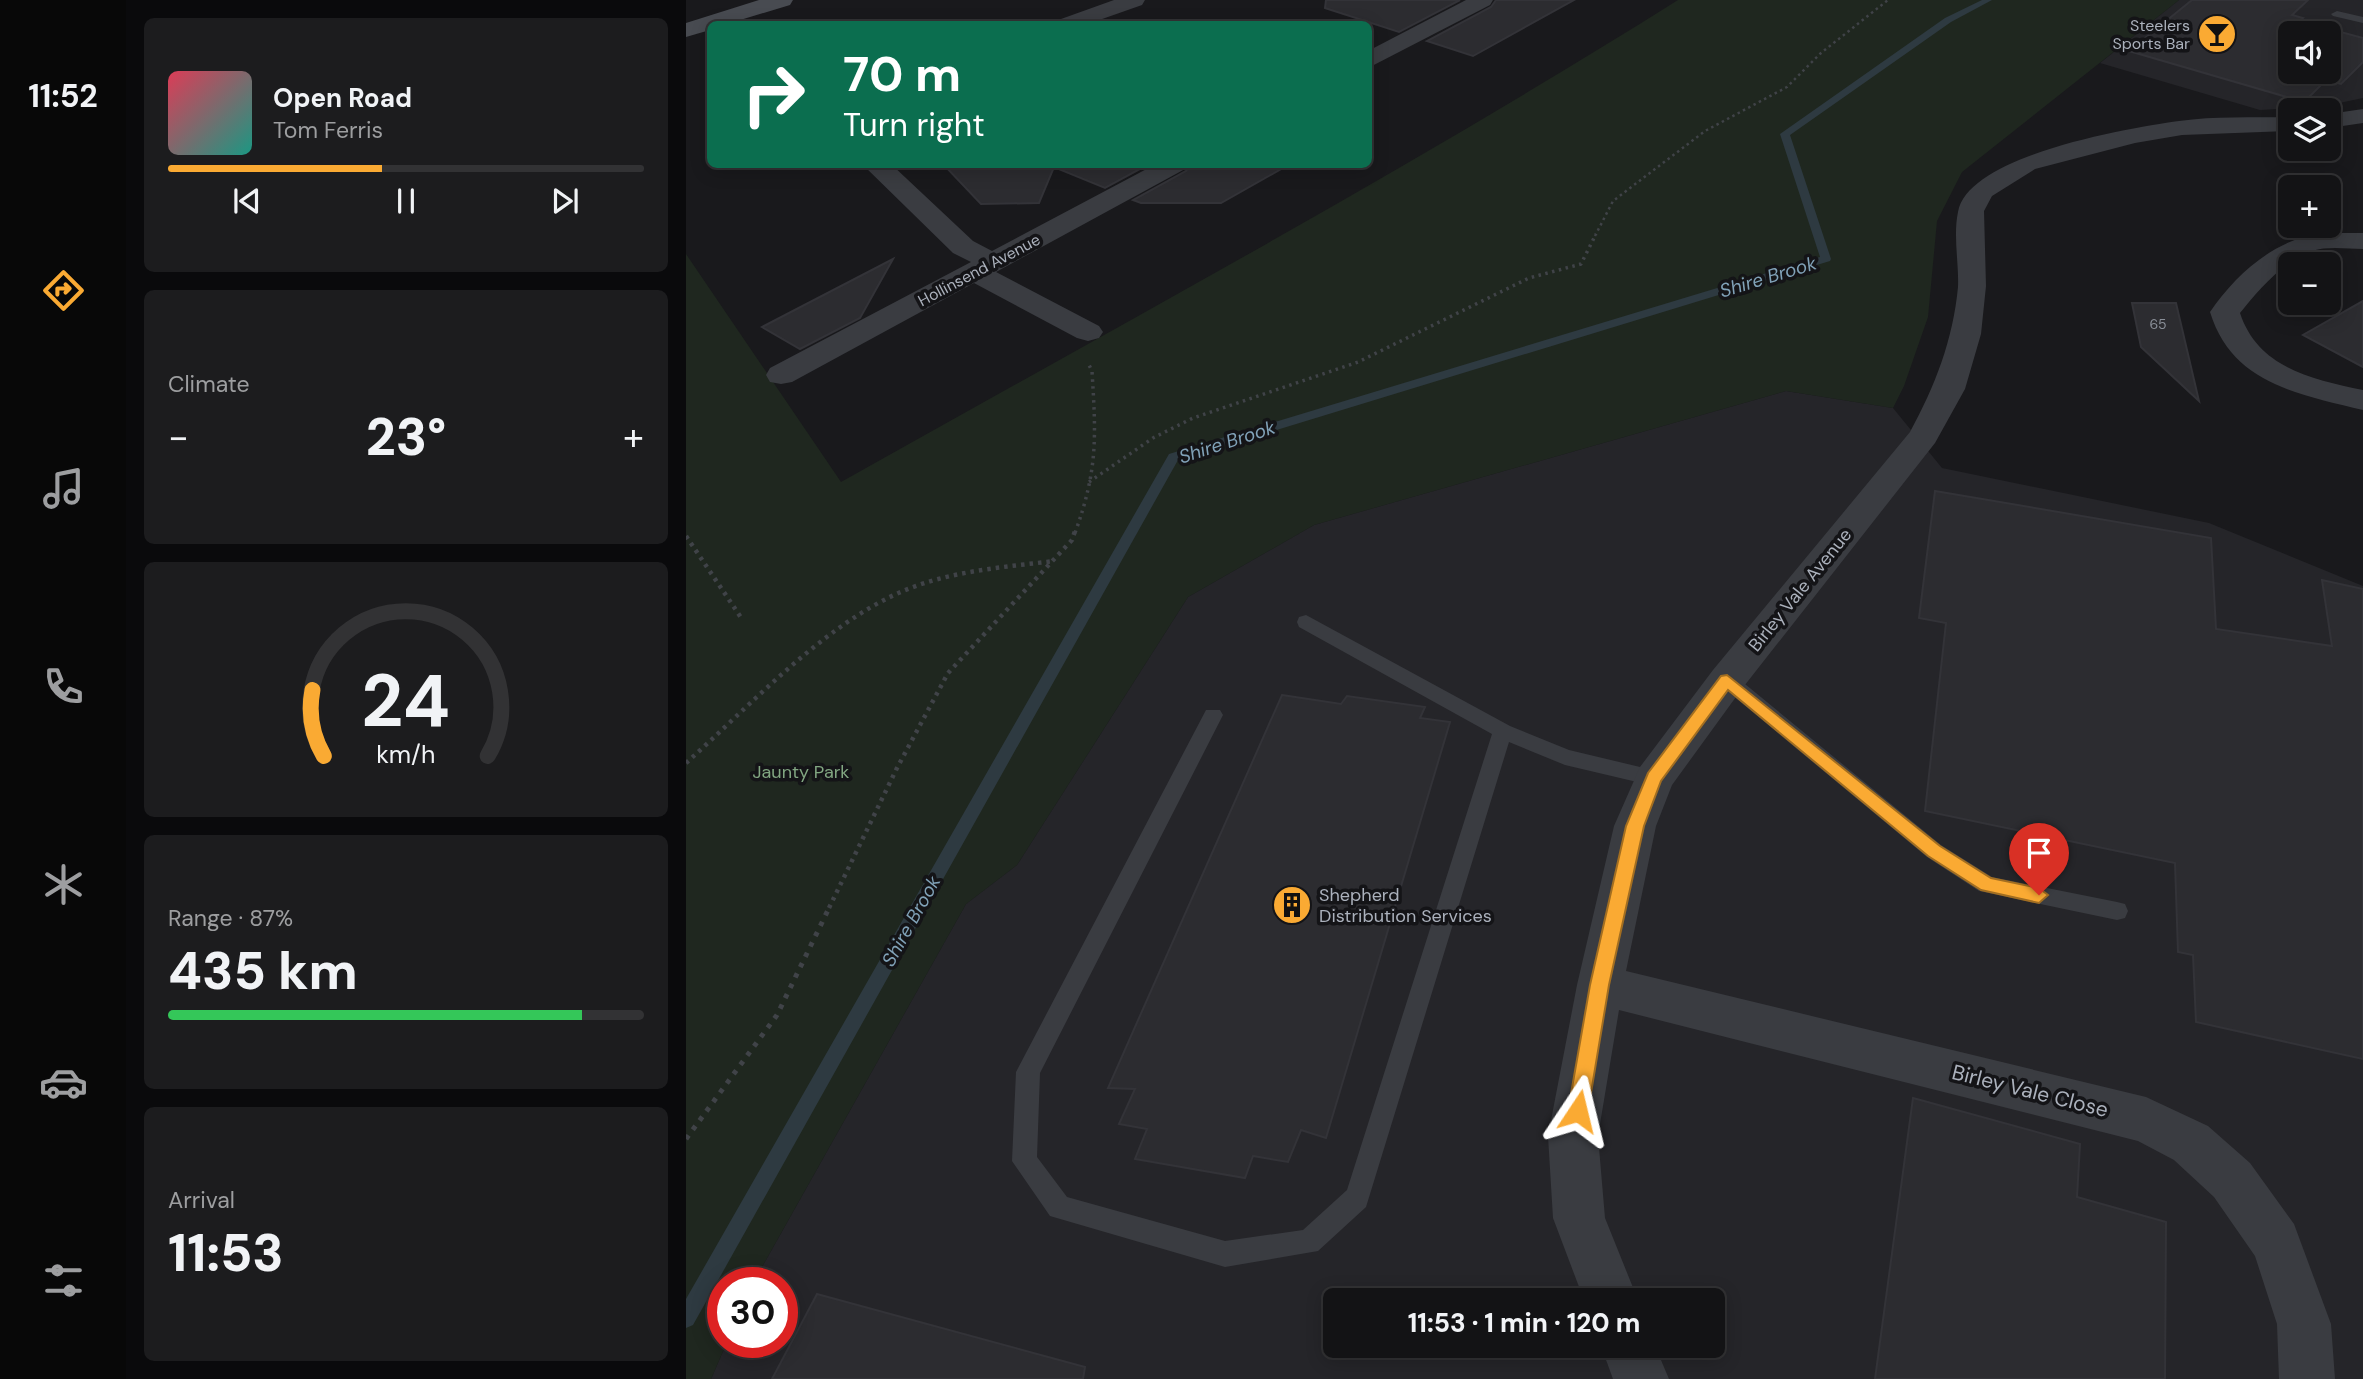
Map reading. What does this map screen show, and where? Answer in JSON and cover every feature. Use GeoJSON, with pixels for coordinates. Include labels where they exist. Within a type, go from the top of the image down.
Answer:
{"type":"FeatureCollection","features":[{"type":"Feature","properties":{"kind":"main road"},"geometry":{"type":"LineString","coordinates":[[715,21],[782,0]]}},
{"type":"Feature","properties":{"kind":"main road"},"geometry":{"type":"LineString","coordinates":[[686,30],[707,23]]}},
{"type":"Feature","properties":{"kind":"street"},"geometry":{"type":"LineString","coordinates":[[1077,21],[1134,0]]}},
{"type":"Feature","properties":{"kind":"street"},"geometry":{"type":"LineString","coordinates":[[1372,59],[1482,0]]}},
{"type":"Feature","properties":{"kind":"street"},"geometry":{"type":"LineString","coordinates":[[2341,119],[2363,116]]}},
{"type":"Feature","properties":{"kind":"street","name":"Birley Vale Avenue"},"geometry":{"type":"LineString","coordinates":[[1606,1288],[1579,1219],[1573,1136],[1600,985],[1635,826],[1654,778],[1727,680],[1924,436],[1949,389],[1966,334],[1972,286],[1971,211],[1981,192],[1998,178],[2026,164],[2134,136],[2182,128],[2278,124]]}},
{"type":"Feature","properties":{"kind":"street"},"geometry":{"type":"LineString","coordinates":[[879,168],[984,268],[1085,342]]}},
{"type":"Feature","properties":{"kind":"street","name":"Hollinsend Avenue"},"geometry":{"type":"LineString","coordinates":[[781,375],[1169,168]]}},
{"type":"Feature","properties":{"kind":"street"},"geometry":{"type":"LineString","coordinates":[[2363,241],[2326,241],[2297,247],[2238,294],[2225,312],[2227,329],[2251,356],[2278,374],[2303,386],[2363,400]]}},
{"type":"Feature","properties":{"kind":"street","name":"Birley Vale Close"},"geometry":{"type":"LineString","coordinates":[[1600,985],[2146,1120],[2191,1143],[2232,1180],[2276,1242],[2304,1324],[2307,1379]]}},
{"type":"Feature","properties":{"kind":"street"},"geometry":{"type":"LineString","coordinates":[[1633,1358],[1641,1379]]}},
{"type":"Feature","properties":{"kind":"lane"},"geometry":{"type":"LineString","coordinates":[[2337,14],[2363,20]]}},
{"type":"Feature","properties":{"kind":"lane"},"geometry":{"type":"LineString","coordinates":[[1306,622],[1503,731],[1564,757],[1654,778]]}},
{"type":"Feature","properties":{"kind":"lane"},"geometry":{"type":"LineString","coordinates":[[1727,680],[1934,851],[1987,885],[2117,911]]}},
{"type":"Feature","properties":{"kind":"lane"},"geometry":{"type":"LineString","coordinates":[[1213,715],[1028,1072],[1024,1161],[1059,1207],[1225,1254],[1309,1242],[1357,1198],[1503,731]]}},
{"type":"Feature","properties":{"kind":"path"},"geometry":{"type":"LineString","coordinates":[[1089,482],[1153,438],[1193,418],[1358,362],[1529,278],[1581,264],[1613,201],[1706,131],[1787,87],[1821,53],[1888,0]]}},
{"type":"Feature","properties":{"kind":"path"},"geometry":{"type":"LineString","coordinates":[[686,1139],[777,1015],[897,768],[948,673],[1072,540],[1088,497],[1097,446],[1092,371],[1085,342]]}},
{"type":"Feature","properties":{"kind":"path"},"geometry":{"type":"LineString","coordinates":[[686,536],[741,619]]}},
{"type":"Feature","properties":{"kind":"path"},"geometry":{"type":"LineString","coordinates":[[686,763],[837,628],[903,591],[977,570],[1054,561]]}},
{"type":"Feature","properties":{"kind":"shaded area"},"geometry":{"type":"Polygon","coordinates":[[[2179,0],[2363,0],[2363,98],[2341,103],[2341,98],[2278,98],[2278,109],[2260,110],[2100,63],[2179,0]]]}},
{"type":"Feature","properties":{"kind":"shaded area"},"geometry":{"type":"Polygon","coordinates":[[[1786,391],[1893,408],[1942,468],[2209,523],[2363,586],[2363,1379],[711,1379],[720,1358],[798,1358],[798,1267],[762,1267],[966,904],[1017,865],[1188,597],[1314,525],[1786,391]]]}},
{"type":"Feature","properties":{"kind":"green space","name":"Jaunty Park"},"geometry":{"type":"Polygon","coordinates":[[[1678,0],[2179,0],[1962,172],[1937,221],[1928,317],[1904,386],[1893,408],[1786,391],[1314,525],[1188,597],[1017,865],[966,904],[762,1267],[707,1267],[707,1358],[720,1358],[711,1379],[686,1379],[686,254],[841,482],[1368,186],[1678,0]]]}},
{"type":"Feature","properties":{"kind":"building"},"geometry":{"type":"Polygon","coordinates":[[[1326,0],[1460,0],[1399,32],[1372,21],[1325,8],[1326,0]]]}},
{"type":"Feature","properties":{"kind":"building"},"geometry":{"type":"Polygon","coordinates":[[[1496,0],[1574,0],[1473,56],[1427,41],[1491,7],[1496,0]]]}},
{"type":"Feature","properties":{"kind":"building","name":"Steelers Sports Bar"},"geometry":{"type":"Polygon","coordinates":[[[2192,0],[2308,0],[2292,15],[2303,18],[2300,21],[2278,21],[2278,84],[2322,84],[2308,98],[2290,98],[2129,51],[2192,0]]]}},
{"type":"Feature","properties":{"kind":"building","name":"Steelers Sports Bar"},"geometry":{"type":"Polygon","coordinates":[[[2341,32],[2363,38],[2363,62],[2341,84],[2341,32]]]}},
{"type":"Feature","properties":{"kind":"building"},"geometry":{"type":"Polygon","coordinates":[[[947,168],[1054,168],[1039,203],[981,204],[947,168]]]}},
{"type":"Feature","properties":{"kind":"building"},"geometry":{"type":"Polygon","coordinates":[[[1056,168],[1142,168],[1105,188],[1056,168]]]}},
{"type":"Feature","properties":{"kind":"building"},"geometry":{"type":"Polygon","coordinates":[[[1188,168],[1283,168],[1221,203],[1141,203],[1133,200],[1188,168]]]}},
{"type":"Feature","properties":{"kind":"building"},"geometry":{"type":"Polygon","coordinates":[[[893,259],[860,318],[800,349],[762,327],[893,259]]]}},
{"type":"Feature","properties":{"kind":"building"},"geometry":{"type":"Polygon","coordinates":[[[2363,301],[2363,367],[2303,335],[2363,301]]]}},
{"type":"Feature","properties":{"kind":"building"},"geometry":{"type":"Polygon","coordinates":[[[2132,303],[2176,303],[2199,401],[2141,347],[2132,303]]]}},
{"type":"Feature","properties":{"kind":"building"},"geometry":{"type":"Polygon","coordinates":[[[1935,491],[2211,538],[2216,629],[2332,646],[2322,580],[2363,589],[2363,1059],[2196,1022],[2193,955],[2178,952],[2175,863],[1925,811],[1946,623],[1919,618],[1935,491]]]}},
{"type":"Feature","properties":{"kind":"building","name":"Shepherd Distribution Services"},"geometry":{"type":"Polygon","coordinates":[[[1282,695],[1341,704],[1347,696],[1425,707],[1420,718],[1450,722],[1326,1138],[1301,1130],[1288,1162],[1253,1156],[1245,1178],[1135,1159],[1147,1129],[1119,1124],[1135,1089],[1108,1088],[1282,695]]]}},
{"type":"Feature","properties":{"kind":"building"},"geometry":{"type":"Polygon","coordinates":[[[1913,1098],[2080,1144],[2077,1197],[2166,1222],[2165,1379],[1875,1379],[1913,1098]]]}},
{"type":"Feature","properties":{"kind":"building"},"geometry":{"type":"Polygon","coordinates":[[[817,1294],[1085,1367],[1083,1379],[772,1379],[783,1358],[798,1358],[798,1330],[817,1294]]]}},
{"type":"Feature","properties":{"kind":"waterway","name":"Shire Brook"},"geometry":{"type":"LineString","coordinates":[[686,1318],[1173,457],[1826,259],[1785,134],[1948,20],[1988,0]]}},
{"type":"Feature","properties":{"kind":"place","name":"Steelers Sports Bar"},"geometry":{"type":"Point","coordinates":[2217,34]}},
{"type":"Feature","properties":{"kind":"place","name":"Shepherd Distribution Services"},"geometry":{"type":"Point","coordinates":[1292,905]}},
{"type":"Feature","properties":{"kind":"route"},"geometry":{"type":"LineString","coordinates":[[1578,1111],[1600,985],[1635,826],[1654,778],[1727,680],[1934,851],[1987,885],[2039,895]]}}]}
